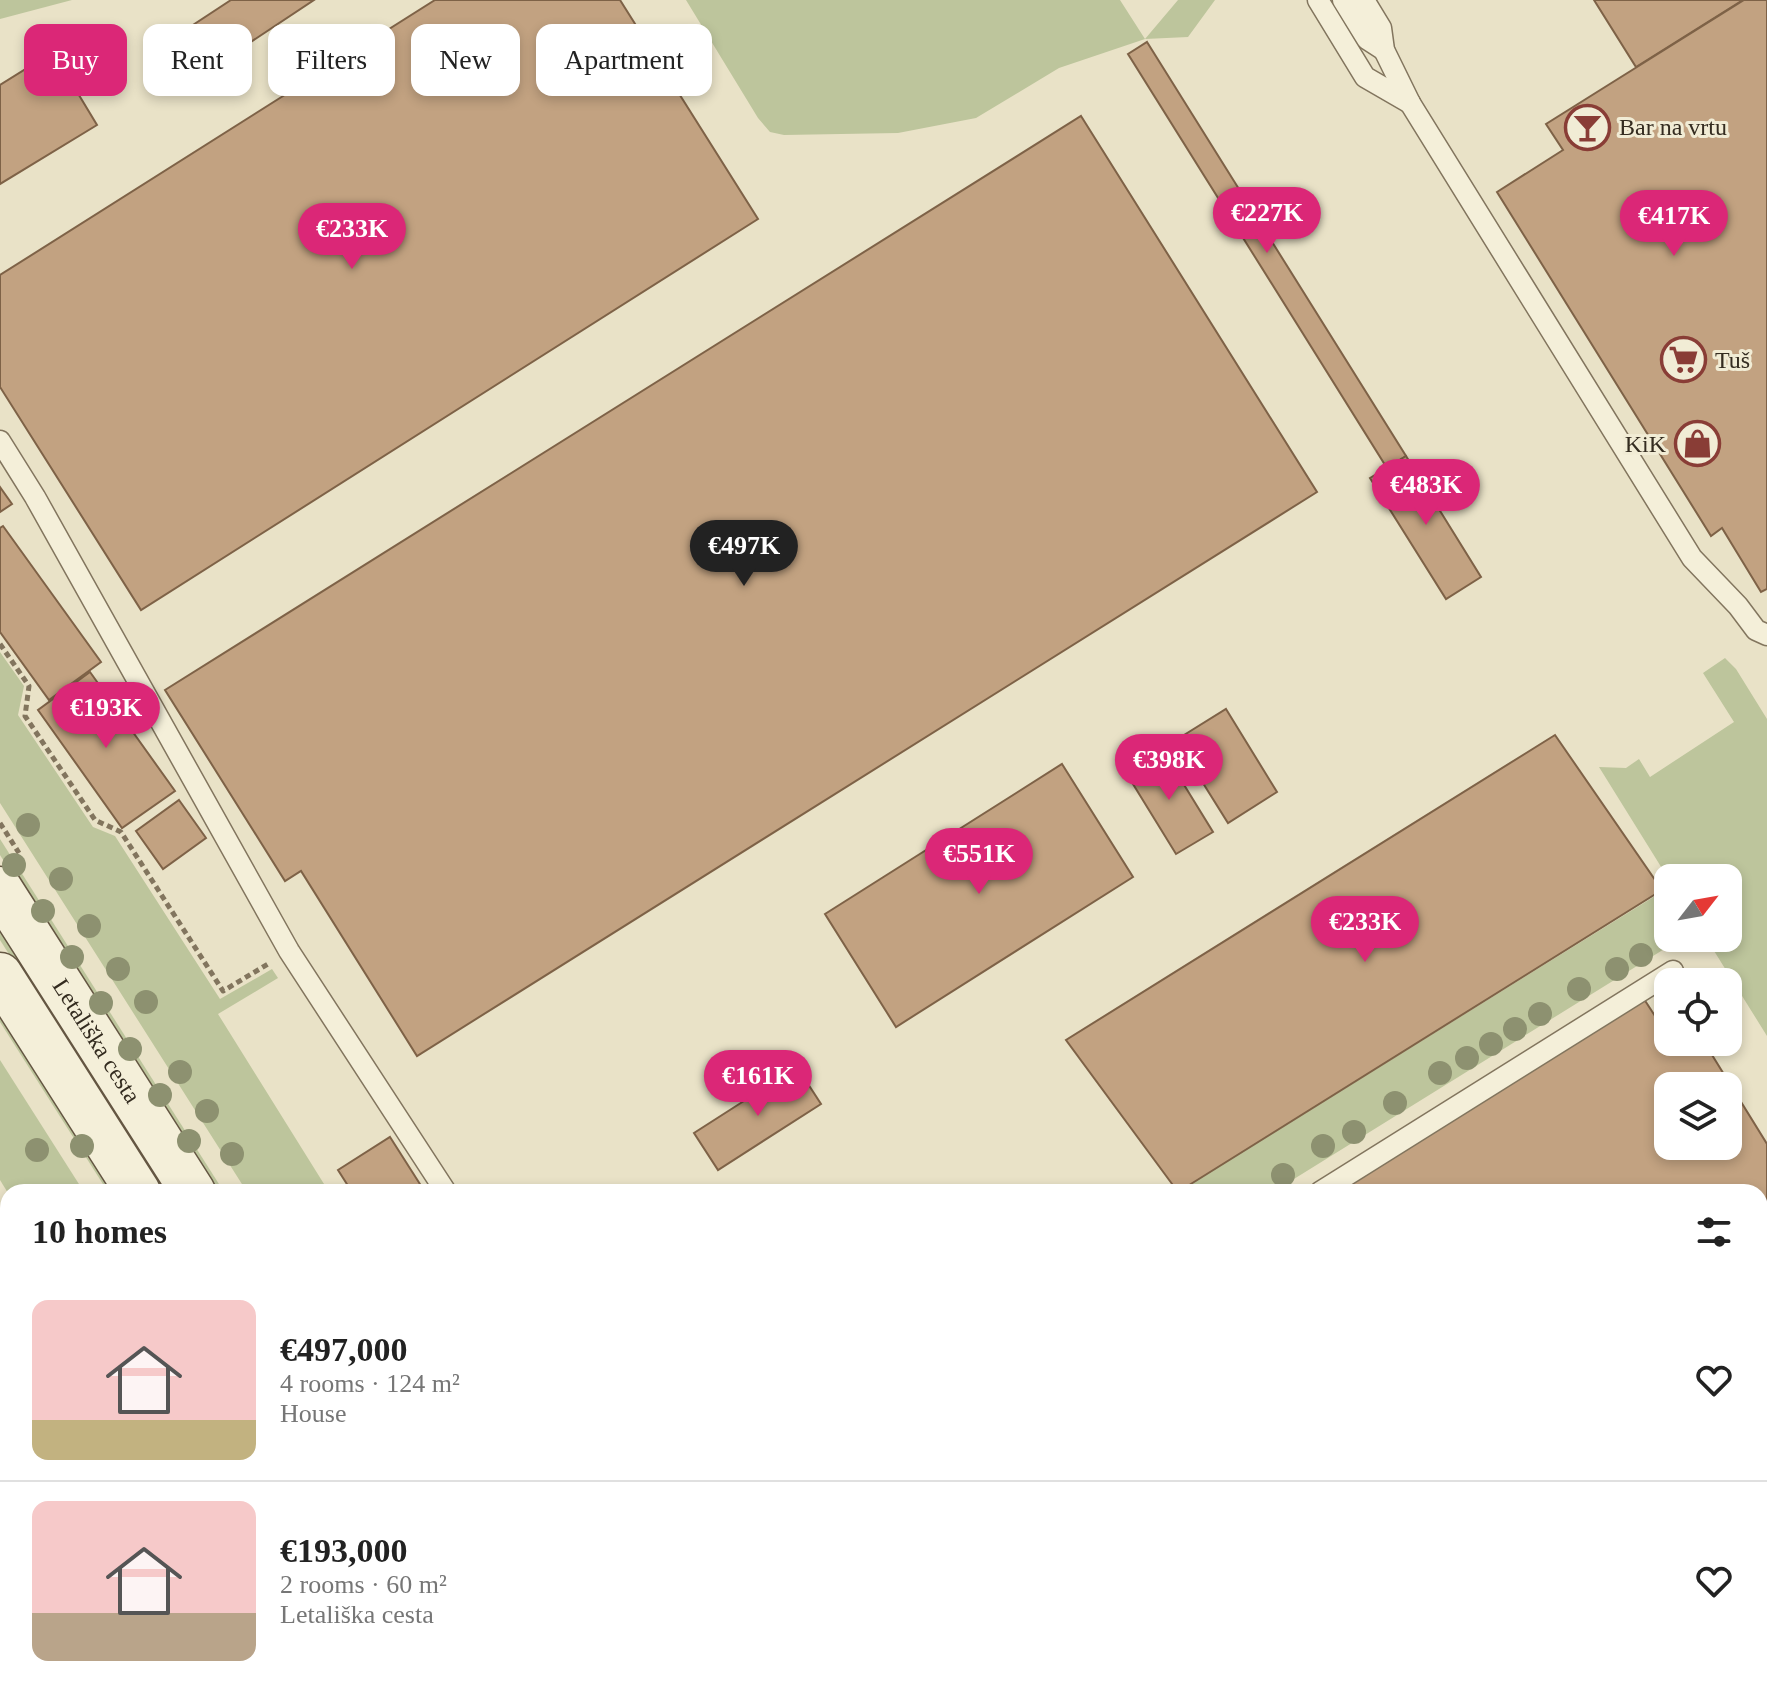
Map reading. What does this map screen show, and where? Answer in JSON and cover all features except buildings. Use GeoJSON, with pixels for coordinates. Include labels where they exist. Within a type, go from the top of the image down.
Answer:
{"type":"FeatureCollection","features":[{"type":"Feature","properties":{"kind":"main road","name":"Letališka cesta"},"geometry":{"type":"LineString","coordinates":[[0,889],[188,1184]]}},
{"type":"Feature","properties":{"kind":"main road","name":"Letališka cesta"},"geometry":{"type":"LineString","coordinates":[[0,975],[133,1184]]}},
{"type":"Feature","properties":{"kind":"lane"},"geometry":{"type":"LineString","coordinates":[[1318,0],[1365,77],[1410,103]]}},
{"type":"Feature","properties":{"kind":"lane"},"geometry":{"type":"LineString","coordinates":[[1343,0],[1367,39],[1384,50]]}},
{"type":"Feature","properties":{"kind":"lane"},"geometry":{"type":"LineString","coordinates":[[1364,0],[1381,28],[1384,50],[1410,103],[1692,558],[1738,606],[1756,630],[1767,635]]}},
{"type":"Feature","properties":{"kind":"lane"},"geometry":{"type":"LineString","coordinates":[[0,441],[35,497],[289,951],[441,1184]]}},
{"type":"Feature","properties":{"kind":"lane"},"geometry":{"type":"LineString","coordinates":[[1333,1184],[1654,983]]}},
{"type":"Feature","properties":{"kind":"path"},"geometry":{"type":"LineString","coordinates":[[0,644],[29,686],[25,716],[95,820],[121,832],[223,991],[289,951]]}},
{"type":"Feature","properties":{"kind":"green space"},"geometry":{"type":"Polygon","coordinates":[[[0,0],[72,0],[0,19],[0,0]]]}},
{"type":"Feature","properties":{"kind":"green space"},"geometry":{"type":"Polygon","coordinates":[[[686,0],[1120,0],[1145,39],[1059,68],[976,118],[898,133],[784,135],[770,132],[758,118],[712,43],[712,24],[701,24],[686,0]]]}},
{"type":"Feature","properties":{"kind":"green space"},"geometry":{"type":"Polygon","coordinates":[[[1178,0],[1215,0],[1188,37],[1145,39],[1178,0]]]}},
{"type":"Feature","properties":{"kind":"green space"},"geometry":{"type":"Polygon","coordinates":[[[0,652],[24,686],[18,715],[93,827],[115,836],[220,999],[272,969],[278,978],[218,1014],[324,1184],[242,1184],[0,803],[0,652]]]}},
{"type":"Feature","properties":{"kind":"green space"},"geometry":{"type":"Polygon","coordinates":[[[1725,658],[1736,669],[1767,719],[1767,1036],[1742,996],[1742,968],[1725,968],[1715,952],[1742,952],[1742,864],[1659,864],[1599,767],[1626,768],[1639,759],[1650,777],[1734,722],[1703,673],[1725,658]]]}},
{"type":"Feature","properties":{"kind":"green space"},"geometry":{"type":"Polygon","coordinates":[[[0,839],[219,1184],[209,1184],[0,855],[0,839]]]}},
{"type":"Feature","properties":{"kind":"green space"},"geometry":{"type":"Polygon","coordinates":[[[1654,897],[1654,952],[1659,952],[1286,1184],[1191,1184],[1654,897]]]}},
{"type":"Feature","properties":{"kind":"green space"},"geometry":{"type":"Polygon","coordinates":[[[0,923],[166,1184],[155,1184],[0,940],[0,923]]]}},
{"type":"Feature","properties":{"kind":"green space"},"geometry":{"type":"Polygon","coordinates":[[[0,1008],[112,1184],[103,1184],[0,1022],[0,1008]]]}},
{"type":"Feature","properties":{"kind":"green space"},"geometry":{"type":"Polygon","coordinates":[[[0,1060],[79,1184],[2,1184],[0,1060]]]}},
{"type":"Feature","properties":{"kind":"place","name":"Bar na vrtu"},"geometry":{"type":"Point","coordinates":[1588,127]}},
{"type":"Feature","properties":{"kind":"place","name":"Tuš"},"geometry":{"type":"Point","coordinates":[1684,360]}},
{"type":"Feature","properties":{"kind":"place","name":"KiK"},"geometry":{"type":"Point","coordinates":[1697,444]}}]}
